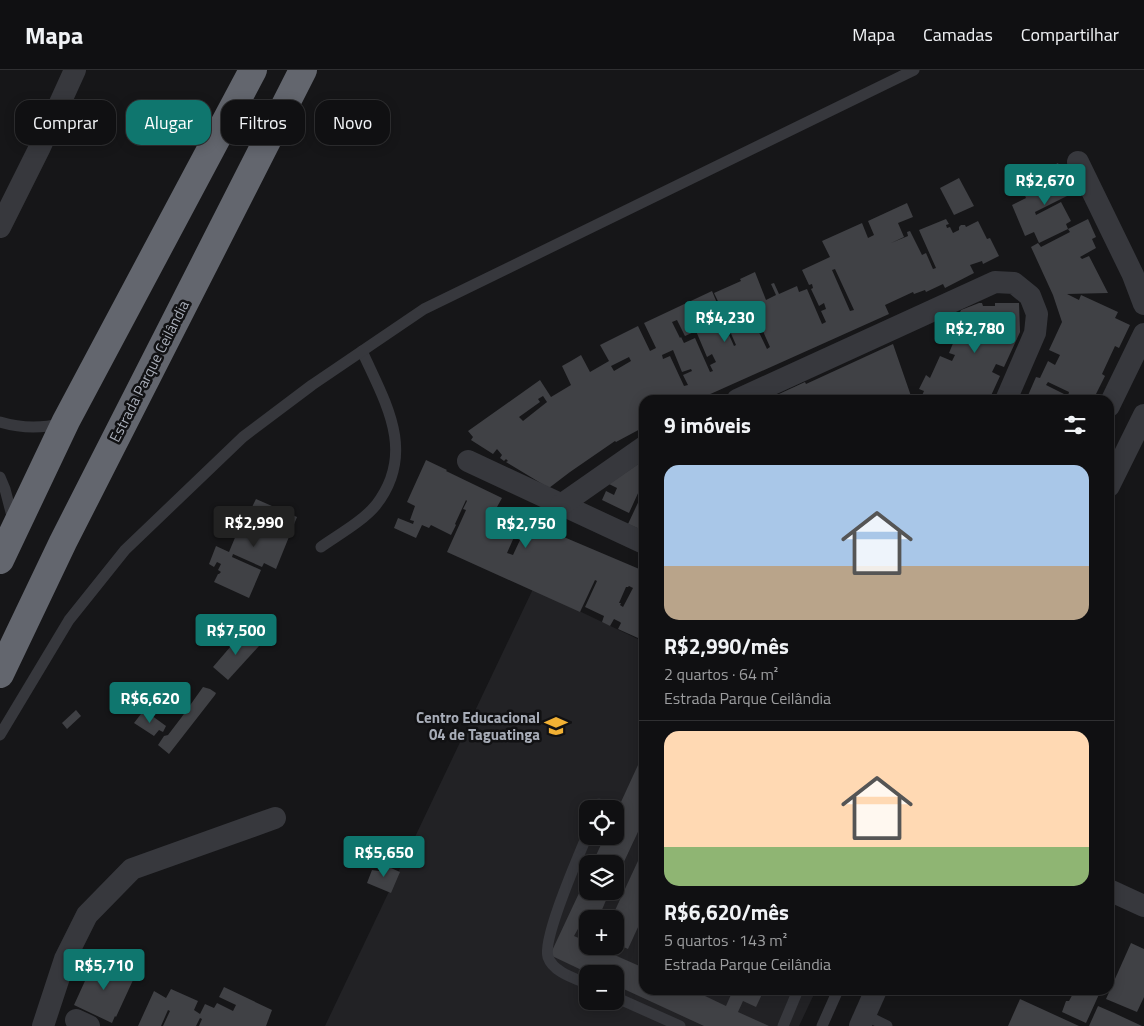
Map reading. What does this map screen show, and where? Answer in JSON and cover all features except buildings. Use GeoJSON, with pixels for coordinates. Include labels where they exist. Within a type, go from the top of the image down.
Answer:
{"type":"FeatureCollection","features":[{"type":"Feature","properties":{"kind":"highway"},"geometry":{"type":"LineString","coordinates":[[0,560],[66,421],[253,70]]}},
{"type":"Feature","properties":{"kind":"highway","name":"Estrada Parque Ceilândia"},"geometry":{"type":"LineString","coordinates":[[0,674],[67,533],[303,70]]}},
{"type":"Feature","properties":{"kind":"street"},"geometry":{"type":"LineString","coordinates":[[0,227],[40,147],[75,70]]}},
{"type":"Feature","properties":{"kind":"street"},"geometry":{"type":"LineString","coordinates":[[1078,162],[1133,275],[1144,304]]}},
{"type":"Feature","properties":{"kind":"street"},"geometry":{"type":"LineString","coordinates":[[748,395],[995,282],[1014,283],[1030,296],[1037,314],[1035,333],[1008,395]]}},
{"type":"Feature","properties":{"kind":"street"},"geometry":{"type":"LineString","coordinates":[[1114,396],[1144,334]]}},
{"type":"Feature","properties":{"kind":"street"},"geometry":{"type":"LineString","coordinates":[[1114,476],[1144,415]]}},
{"type":"Feature","properties":{"kind":"street"},"geometry":{"type":"LineString","coordinates":[[561,505],[639,450]]}},
{"type":"Feature","properties":{"kind":"street"},"geometry":{"type":"LineString","coordinates":[[468,461],[639,541]]}},
{"type":"Feature","properties":{"kind":"street"},"geometry":{"type":"LineString","coordinates":[[43,1026],[65,959],[87,915],[132,869],[276,818]]}},
{"type":"Feature","properties":{"kind":"street"},"geometry":{"type":"LineString","coordinates":[[1114,892],[1144,906]]}},
{"type":"Feature","properties":{"kind":"street"},"geometry":{"type":"LineString","coordinates":[[862,1021],[874,995]]}},
{"type":"Feature","properties":{"kind":"lane"},"geometry":{"type":"LineString","coordinates":[[0,735],[69,620],[125,550],[243,436],[312,385],[424,309],[914,70]]}},
{"type":"Feature","properties":{"kind":"lane"},"geometry":{"type":"LineString","coordinates":[[321,547],[375,505],[390,480],[395,459],[396,437],[392,419],[362,351]]}},
{"type":"Feature","properties":{"kind":"lane"},"geometry":{"type":"LineString","coordinates":[[0,422],[14,426],[48,427],[66,421]]}},
{"type":"Feature","properties":{"kind":"lane"},"geometry":{"type":"LineString","coordinates":[[0,477],[15,528]]}},
{"type":"Feature","properties":{"kind":"lane"},"geometry":{"type":"LineString","coordinates":[[579,980],[566,975],[553,966],[547,955],[550,932],[584,845]]}},
{"type":"Feature","properties":{"kind":"lane"},"geometry":{"type":"LineString","coordinates":[[783,1026],[796,995]]}},
{"type":"Feature","properties":{"kind":"lane"},"geometry":{"type":"LineString","coordinates":[[822,1026],[836,995]]}},
{"type":"Feature","properties":{"kind":"lane"},"geometry":{"type":"LineString","coordinates":[[624,1001],[680,1026]]}},
{"type":"Feature","properties":{"kind":"lane"},"geometry":{"type":"LineString","coordinates":[[862,1021],[886,1026]]}},
{"type":"Feature","properties":{"kind":"shaded area","name":"Centro Educacional 04 de Taguatinga"},"geometry":{"type":"Polygon","coordinates":[[[533,589],[639,640],[639,995],[814,995],[799,1026],[325,1026],[533,589]]]}},
{"type":"Feature","properties":{"kind":"place","name":"Centro Educacional 04 de Taguatinga"},"geometry":{"type":"Point","coordinates":[556,726]}}]}
